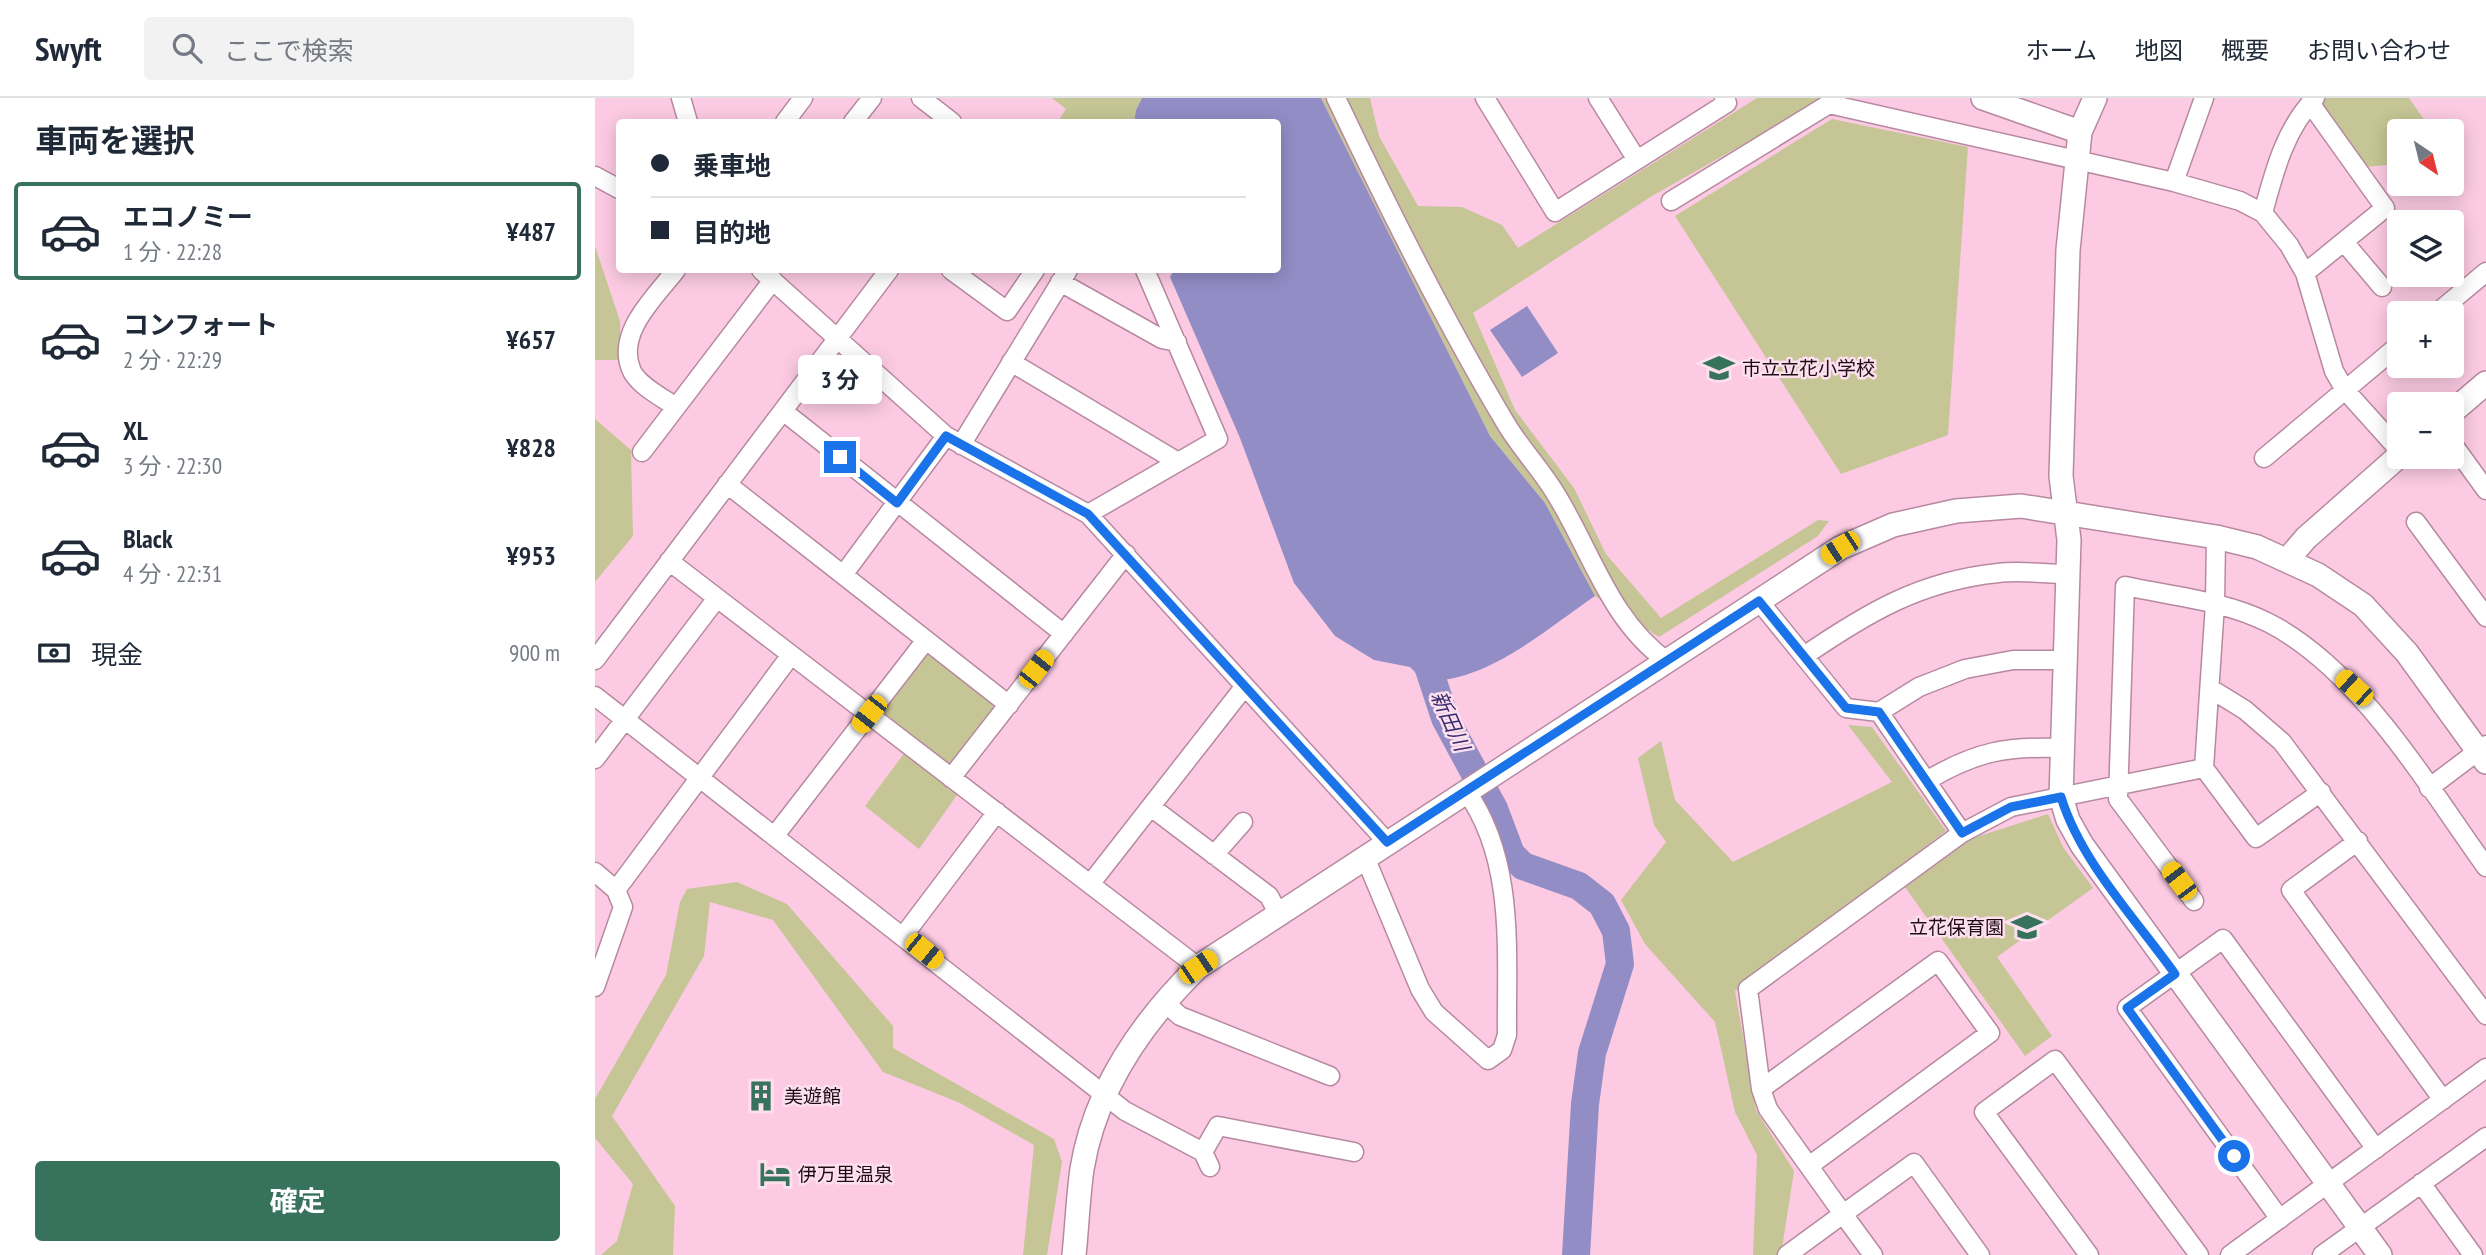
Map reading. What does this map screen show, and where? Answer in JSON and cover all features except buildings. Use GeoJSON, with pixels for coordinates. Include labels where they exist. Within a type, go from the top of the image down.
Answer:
{"type":"FeatureCollection","features":[{"type":"Feature","properties":{"kind":"street"},"geometry":{"type":"LineString","coordinates":[[681,98],[687,119]]}},
{"type":"Feature","properties":{"kind":"street"},"geometry":{"type":"LineString","coordinates":[[787,119],[803,98]]}},
{"type":"Feature","properties":{"kind":"street"},"geometry":{"type":"LineString","coordinates":[[855,119],[872,98]]}},
{"type":"Feature","properties":{"kind":"street"},"geometry":{"type":"LineString","coordinates":[[921,98],[948,119]]}},
{"type":"Feature","properties":{"kind":"street"},"geometry":{"type":"LineString","coordinates":[[1336,98],[1377,186],[1506,424],[1557,496],[1604,589],[1647,647],[1668,662]]}},
{"type":"Feature","properties":{"kind":"street"},"geometry":{"type":"LineString","coordinates":[[1485,98],[1555,212],[1727,103],[1724,98]]}},
{"type":"Feature","properties":{"kind":"street"},"geometry":{"type":"LineString","coordinates":[[1598,98],[1637,160]]}},
{"type":"Feature","properties":{"kind":"street"},"geometry":{"type":"LineString","coordinates":[[1983,98],[2080,132]]}},
{"type":"Feature","properties":{"kind":"street"},"geometry":{"type":"LineString","coordinates":[[2095,98],[2080,132],[2068,250],[2061,476],[2066,513],[2068,574],[2061,797],[2068,820],[2082,845],[2380,1255]]}},
{"type":"Feature","properties":{"kind":"street"},"geometry":{"type":"LineString","coordinates":[[2173,182],[2204,98]]}},
{"type":"Feature","properties":{"kind":"street"},"geometry":{"type":"LineString","coordinates":[[2263,213],[2293,127],[2313,100],[2385,208],[2305,273]]}},
{"type":"Feature","properties":{"kind":"street"},"geometry":{"type":"LineString","coordinates":[[1671,201],[1829,104],[2173,182],[2240,201],[2263,213],[2289,245],[2305,273],[2334,370],[2345,390],[2387,437]]}},
{"type":"Feature","properties":{"kind":"street"},"geometry":{"type":"LineString","coordinates":[[595,176],[616,187]]}},
{"type":"Feature","properties":{"kind":"street"},"geometry":{"type":"LineString","coordinates":[[2344,242],[2382,286]]}},
{"type":"Feature","properties":{"kind":"street"},"geometry":{"type":"LineString","coordinates":[[2451,301],[2486,272]]}},
{"type":"Feature","properties":{"kind":"street"},"geometry":{"type":"LineString","coordinates":[[674,273],[633,326],[628,349],[631,369],[636,376],[676,407]]}},
{"type":"Feature","properties":{"kind":"street"},"geometry":{"type":"LineString","coordinates":[[595,660],[887,273]]}},
{"type":"Feature","properties":{"kind":"street"},"geometry":{"type":"LineString","coordinates":[[955,273],[1007,311],[1033,273]]}},
{"type":"Feature","properties":{"kind":"street"},"geometry":{"type":"LineString","coordinates":[[1088,514],[1218,439],[1146,273]]}},
{"type":"Feature","properties":{"kind":"street"},"geometry":{"type":"LineString","coordinates":[[642,452],[767,275],[953,441],[1088,514],[1387,842]]}},
{"type":"Feature","properties":{"kind":"street"},"geometry":{"type":"LineString","coordinates":[[843,575],[897,503],[953,441],[1011,362],[1064,276],[1162,339],[1177,342]]}},
{"type":"Feature","properties":{"kind":"street"},"geometry":{"type":"LineString","coordinates":[[2264,458],[2387,355]]}},
{"type":"Feature","properties":{"kind":"street"},"geometry":{"type":"LineString","coordinates":[[1011,362],[1178,462]]}},
{"type":"Feature","properties":{"kind":"street"},"geometry":{"type":"LineString","coordinates":[[2464,402],[2486,383]]}},
{"type":"Feature","properties":{"kind":"street"},"geometry":{"type":"LineString","coordinates":[[783,411],[1064,634]]}},
{"type":"Feature","properties":{"kind":"street"},"geometry":{"type":"LineString","coordinates":[[2464,460],[2486,491]]}},
{"type":"Feature","properties":{"kind":"street"},"geometry":{"type":"LineString","coordinates":[[2288,559],[2306,538],[2387,467]]}},
{"type":"Feature","properties":{"kind":"street"},"geometry":{"type":"LineString","coordinates":[[727,484],[1009,705]]}},
{"type":"Feature","properties":{"kind":"street"},"geometry":{"type":"LineString","coordinates":[[1074,1255],[1083,1167],[1104,1095],[1128,1051],[1163,1001],[1198,967],[1840,548],[1893,525],[1956,511],[2021,506],[2216,537],[2288,559],[2363,605],[2407,653],[2483,752],[2429,788]]}},
{"type":"Feature","properties":{"kind":"street"},"geometry":{"type":"LineString","coordinates":[[2416,522],[2486,617]]}},
{"type":"Feature","properties":{"kind":"street"},"geometry":{"type":"LineString","coordinates":[[2216,537],[2211,689],[2204,768],[2256,838],[2321,793]]}},
{"type":"Feature","properties":{"kind":"street"},"geometry":{"type":"LineString","coordinates":[[951,778],[1126,554]]}},
{"type":"Feature","properties":{"kind":"street"},"geometry":{"type":"LineString","coordinates":[[669,561],[1198,967]]}},
{"type":"Feature","properties":{"kind":"street"},"geometry":{"type":"LineString","coordinates":[[1804,656],[1869,612],[1932,585],[2000,573],[2068,574]]}},
{"type":"Feature","properties":{"kind":"street"},"geometry":{"type":"LineString","coordinates":[[2194,901],[2118,799],[2116,786],[2125,586],[2215,604],[2268,623],[2315,652],[2354,688],[2486,867]]}},
{"type":"Feature","properties":{"kind":"street"},"geometry":{"type":"LineString","coordinates":[[595,759],[717,598]]}},
{"type":"Feature","properties":{"kind":"street"},"geometry":{"type":"LineString","coordinates":[[1759,601],[1846,708],[1879,712],[1919,687],[1965,669],[2013,660],[2066,660]]}},
{"type":"Feature","properties":{"kind":"street"},"geometry":{"type":"LineString","coordinates":[[776,834],[926,640]]}},
{"type":"Feature","properties":{"kind":"street"},"geometry":{"type":"LineString","coordinates":[[616,890],[791,655]]}},
{"type":"Feature","properties":{"kind":"street"},"geometry":{"type":"LineString","coordinates":[[1091,883],[1245,685]]}},
{"type":"Feature","properties":{"kind":"street"},"geometry":{"type":"LineString","coordinates":[[2211,689],[2245,710],[2282,742],[2486,1015]]}},
{"type":"Feature","properties":{"kind":"street"},"geometry":{"type":"LineString","coordinates":[[595,696],[776,834],[1125,1111],[1206,1159],[1218,1126],[1354,1152]]}},
{"type":"Feature","properties":{"kind":"street"},"geometry":{"type":"LineString","coordinates":[[1879,712],[1962,833]]}},
{"type":"Feature","properties":{"kind":"street"},"geometry":{"type":"LineString","coordinates":[[1928,780],[1959,762],[1988,751],[2018,747],[2063,748]]}},
{"type":"Feature","properties":{"kind":"street"},"geometry":{"type":"LineString","coordinates":[[1873,1255],[1768,1109],[1761,1089],[1748,989],[1962,833],[2011,807],[2204,768]]}},
{"type":"Feature","properties":{"kind":"street"},"geometry":{"type":"LineString","coordinates":[[1366,857],[1420,989],[1434,1012],[1488,1060],[1502,1050],[1507,1035],[1504,890],[1483,815],[1467,791]]}},
{"type":"Feature","properties":{"kind":"street"},"geometry":{"type":"LineString","coordinates":[[1151,807],[1269,897],[1278,913]]}},
{"type":"Feature","properties":{"kind":"street"},"geometry":{"type":"LineString","coordinates":[[904,935],[997,812]]}},
{"type":"Feature","properties":{"kind":"street"},"geometry":{"type":"LineString","coordinates":[[1214,855],[1243,822]]}},
{"type":"Feature","properties":{"kind":"street"},"geometry":{"type":"LineString","coordinates":[[2358,841],[2291,890],[2443,1100]]}},
{"type":"Feature","properties":{"kind":"street"},"geometry":{"type":"LineString","coordinates":[[595,872],[616,890],[623,907],[595,988]]}},
{"type":"Feature","properties":{"kind":"street"},"geometry":{"type":"LineString","coordinates":[[2280,1219],[2127,1008],[2223,939],[2376,1149]]}},
{"type":"Feature","properties":{"kind":"street"},"geometry":{"type":"LineString","coordinates":[[1761,1089],[1938,961],[1990,1033],[1809,1166]]}},
{"type":"Feature","properties":{"kind":"street"},"geometry":{"type":"LineString","coordinates":[[1163,1001],[1180,1016],[1330,1076]]}},
{"type":"Feature","properties":{"kind":"street"},"geometry":{"type":"LineString","coordinates":[[2089,1255],[1984,1112],[2055,1060],[2199,1255]]}},
{"type":"Feature","properties":{"kind":"street"},"geometry":{"type":"LineString","coordinates":[[2230,1255],[2443,1100],[2483,1077]]}},
{"type":"Feature","properties":{"kind":"street"},"geometry":{"type":"LineString","coordinates":[[2322,1255],[2486,1137]]}},
{"type":"Feature","properties":{"kind":"street"},"geometry":{"type":"LineString","coordinates":[[1787,1255],[1913,1163],[1980,1255]]}},
{"type":"Feature","properties":{"kind":"street"},"geometry":{"type":"LineString","coordinates":[[2421,1183],[2473,1255]]}},
{"type":"Feature","properties":{"kind":"green space"},"geometry":{"type":"Polygon","coordinates":[[[1052,98],[1142,98],[1134,119],[1060,119],[1066,109],[1052,98]]]}},
{"type":"Feature","properties":{"kind":"green space"},"geometry":{"type":"Polygon","coordinates":[[[1321,98],[1370,98],[1379,136],[1418,206],[1462,207],[1502,225],[1518,248],[1757,98],[1825,98],[1652,196],[1473,313],[1515,410],[1574,488],[1606,554],[1661,618],[1818,520],[1829,521],[1818,536],[1659,637],[1595,596],[1545,503],[1490,436],[1321,98]]]}},
{"type":"Feature","properties":{"kind":"green space"},"geometry":{"type":"Polygon","coordinates":[[[2324,98],[2409,98],[2424,119],[2387,119],[2387,165],[2365,167],[2320,102],[2324,98]]]}},
{"type":"Feature","properties":{"kind":"green space"},"geometry":{"type":"Polygon","coordinates":[[[1832,119],[1968,147],[1948,435],[1841,474],[1675,216],[1832,119]]]}},
{"type":"Feature","properties":{"kind":"green space"},"geometry":{"type":"Polygon","coordinates":[[[595,246],[620,321],[621,360],[595,360],[595,246]]]}},
{"type":"Feature","properties":{"kind":"green space"},"geometry":{"type":"Polygon","coordinates":[[[595,419],[631,450],[633,536],[595,582],[595,419]]]}},
{"type":"Feature","properties":{"kind":"green space"},"geometry":{"type":"Polygon","coordinates":[[[926,649],[1002,706],[945,780],[959,792],[919,849],[865,806],[914,740],[879,711],[926,649]]]}},
{"type":"Feature","properties":{"kind":"green space"},"geometry":{"type":"Polygon","coordinates":[[[1848,725],[1872,727],[1946,831],[1735,991],[1756,1110],[1794,1171],[1781,1255],[1753,1255],[1757,1155],[1735,1112],[1715,1022],[1645,944],[1621,900],[1666,842],[1654,825],[1638,758],[1661,741],[1675,800],[1733,862],[1892,782],[1848,725]]]}},
{"type":"Feature","properties":{"kind":"green space","name":"立花保育園"},"geometry":{"type":"Polygon","coordinates":[[[2048,814],[2063,847],[2093,888],[1997,957],[2052,1036],[2025,1056],[1905,887],[1973,838],[2048,814]]]}},
{"type":"Feature","properties":{"kind":"green space"},"geometry":{"type":"Polygon","coordinates":[[[737,882],[787,904],[893,1026],[893,1048],[1054,1139],[1062,1162],[1047,1255],[1023,1255],[1034,1145],[960,1103],[883,1072],[773,920],[710,902],[704,956],[612,1116],[675,1206],[673,1255],[601,1255],[617,1241],[633,1184],[595,1138],[595,1099],[666,975],[680,902],[687,889],[737,882]]]}},
{"type":"Feature","properties":{"kind":"shaded area"},"geometry":{"type":"Polygon","coordinates":[[[1142,98],[1321,98],[1490,436],[1545,503],[1595,596],[1536,638],[1493,664],[1447,679],[1424,681],[1410,667],[1374,660],[1335,636],[1294,583],[1240,438],[1170,277],[1172,273],[1281,273],[1281,119],[1134,119],[1142,98]]]}},
{"type":"Feature","properties":{"kind":"shaded area"},"geometry":{"type":"Polygon","coordinates":[[[1527,306],[1558,353],[1522,377],[1490,330],[1527,306]]]}},
{"type":"Feature","properties":{"kind":"waterway","name":"新田川"},"geometry":{"type":"LineString","coordinates":[[1421,645],[1445,718],[1494,809],[1511,854],[1523,866],[1579,886],[1602,904],[1616,931],[1620,964],[1592,1053],[1585,1104],[1576,1255]]}},
{"type":"Feature","properties":{"kind":"place","name":"市立立花小学校"},"geometry":{"type":"Point","coordinates":[1719,368]}},
{"type":"Feature","properties":{"kind":"place","name":"立花保育園"},"geometry":{"type":"Point","coordinates":[2027,927]}},
{"type":"Feature","properties":{"kind":"place","name":"美遊館"},"geometry":{"type":"Point","coordinates":[761,1096]}},
{"type":"Feature","properties":{"kind":"place","name":"伊万里温泉"},"geometry":{"type":"Point","coordinates":[775,1174]}},
{"type":"Feature","properties":{"kind":"route"},"geometry":{"type":"LineString","coordinates":[[840,457],[897,503],[946,436],[1088,514],[1387,842],[1759,601],[1846,708],[1879,712],[1962,833],[2011,807],[2061,797],[2068,820],[2082,845],[2175,974],[2127,1008],[2234,1156]]}}]}
